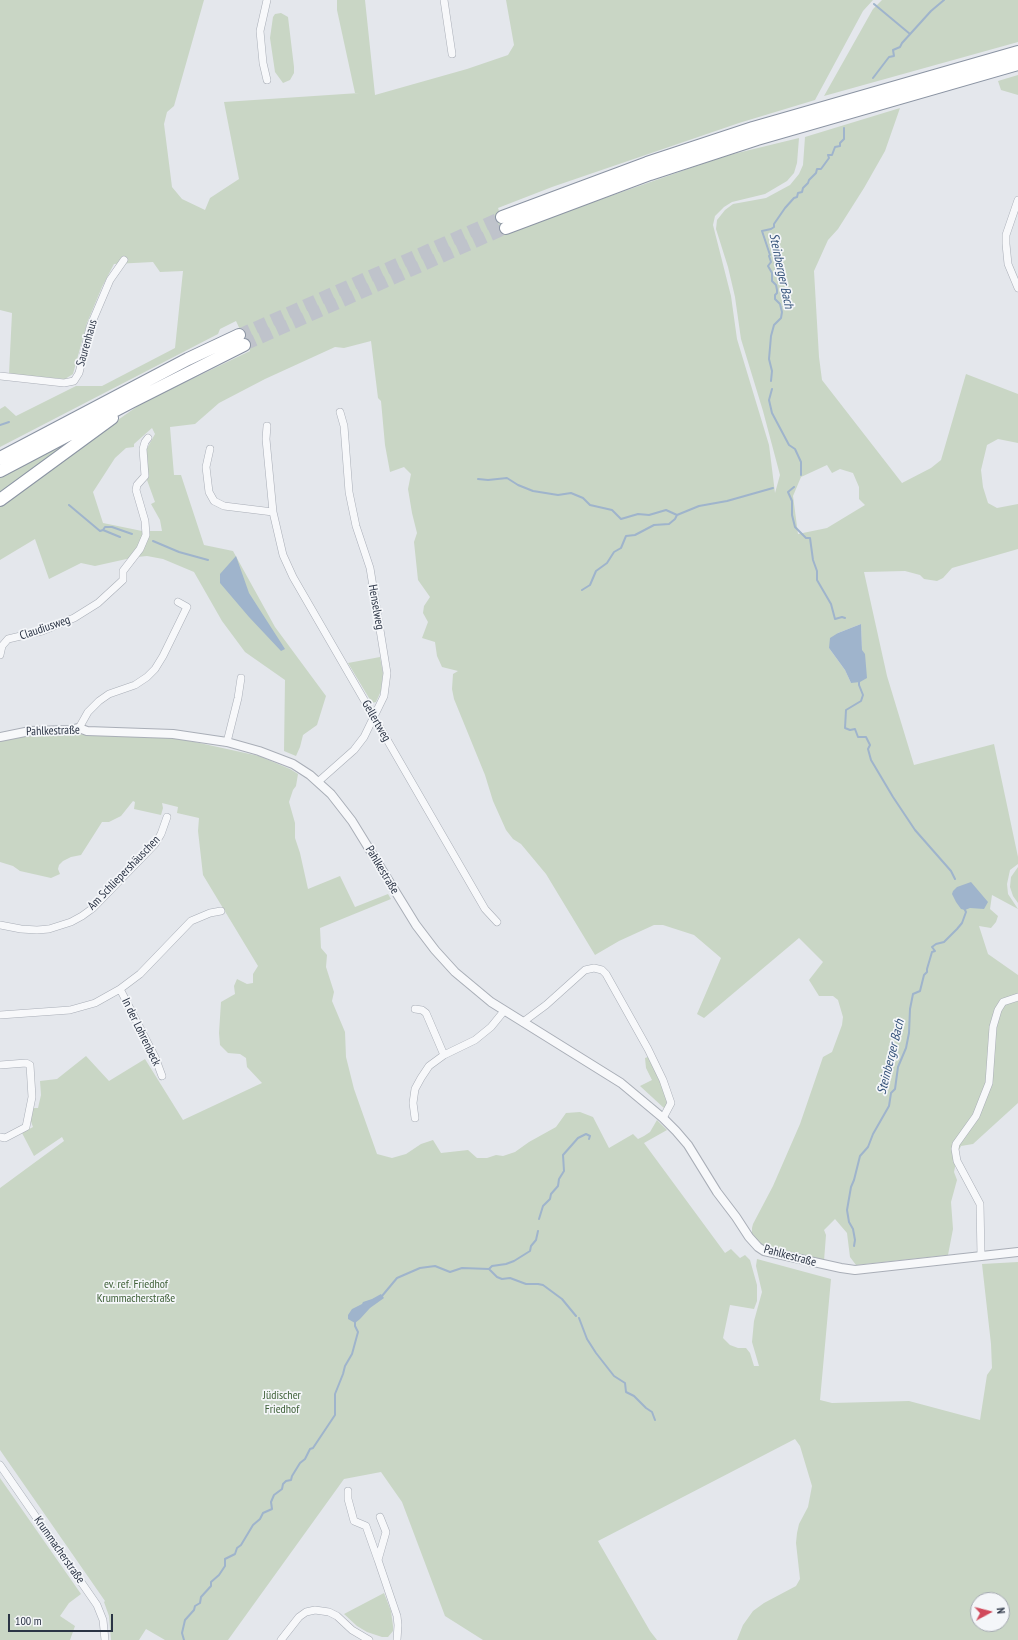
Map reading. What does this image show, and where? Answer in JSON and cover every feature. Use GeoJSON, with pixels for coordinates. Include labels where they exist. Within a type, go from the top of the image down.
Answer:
{"type":"FeatureCollection","features":[{"type":"Feature","properties":{"kind":"highway"},"geometry":{"type":"LineString","coordinates":[[504,223],[647,163],[755,134],[1013,59]]}},
{"type":"Feature","properties":{"kind":"highway"},"geometry":{"type":"LineString","coordinates":[[0,458],[188,359],[241,340],[131,402],[0,471]]}},
{"type":"Feature","properties":{"kind":"highway"},"geometry":{"type":"LineString","coordinates":[[0,500],[98,429],[131,402]]}},
{"type":"Feature","properties":{"kind":"street"},"geometry":{"type":"LineString","coordinates":[[267,0],[260,31],[263,63],[268,80]]}},
{"type":"Feature","properties":{"kind":"street"},"geometry":{"type":"LineString","coordinates":[[444,0],[452,54]]}},
{"type":"Feature","properties":{"kind":"street"},"geometry":{"type":"LineString","coordinates":[[1018,200],[1010,224],[1006,244],[1008,264],[1018,288]]}},
{"type":"Feature","properties":{"kind":"street","name":"Saurenhaus"},"geometry":{"type":"LineString","coordinates":[[0,376],[64,384],[74,381],[79,373],[90,327],[110,280],[124,260]]}},
{"type":"Feature","properties":{"kind":"street","name":"Henselweg"},"geometry":{"type":"LineString","coordinates":[[319,782],[354,750],[364,737],[384,696],[387,673],[370,568],[351,507],[346,475],[344,426],[340,412]]}},
{"type":"Feature","properties":{"kind":"street","name":"Gellertweg"},"geometry":{"type":"LineString","coordinates":[[267,426],[266,439],[273,512],[283,555],[293,577],[485,908],[497,922]]}},
{"type":"Feature","properties":{"kind":"street","name":"Claudiusweg"},"geometry":{"type":"LineString","coordinates":[[0,655],[2,646],[8,639],[42,631],[74,618],[98,603],[123,580],[122,571],[140,549],[146,535],[145,521],[136,490],[137,485],[146,476],[143,446],[148,438]]}},
{"type":"Feature","properties":{"kind":"street"},"geometry":{"type":"LineString","coordinates":[[210,449],[206,467],[210,492],[214,501],[224,506],[273,512]]}},
{"type":"Feature","properties":{"kind":"street"},"geometry":{"type":"LineString","coordinates":[[79,728],[88,712],[99,701],[110,694],[135,685],[147,677],[155,669],[187,607],[178,602]]}},
{"type":"Feature","properties":{"kind":"street"},"geometry":{"type":"LineString","coordinates":[[227,742],[238,698],[241,678]]}},
{"type":"Feature","properties":{"kind":"street","name":"Pahlkestraße"},"geometry":{"type":"LineString","coordinates":[[0,737],[30,730],[70,730],[79,728],[88,731],[173,734],[227,742],[279,758],[293,764],[319,782],[331,794],[352,821],[412,919],[435,950],[467,983],[504,1010],[611,1076],[663,1118],[688,1145],[717,1192],[736,1217],[749,1238],[758,1248],[764,1251],[855,1270],[1018,1252]]}},
{"type":"Feature","properties":{"kind":"street","name":"Am Schliepershäuschen"},"geometry":{"type":"LineString","coordinates":[[0,925],[21,929],[43,930],[62,926],[82,916],[93,908],[155,844],[164,828],[167,817]]}},
{"type":"Feature","properties":{"kind":"street","name":"In der Lohrenbeck"},"geometry":{"type":"LineString","coordinates":[[0,1015],[70,1010],[95,1003],[120,989],[153,963],[191,921],[210,913],[220,911]]}},
{"type":"Feature","properties":{"kind":"street"},"geometry":{"type":"LineString","coordinates":[[523,1022],[546,1005],[585,970],[594,968],[602,970],[648,1049],[663,1080],[671,1103],[663,1118]]}},
{"type":"Feature","properties":{"kind":"street","name":"In der Lohrenbeck"},"geometry":{"type":"LineString","coordinates":[[120,989],[162,1076]]}},
{"type":"Feature","properties":{"kind":"street"},"geometry":{"type":"LineString","coordinates":[[981,1256],[980,1204],[957,1161],[955,1149],[956,1144],[976,1116],[989,1083],[993,1027],[998,1010],[1003,1002],[1018,996]]}},
{"type":"Feature","properties":{"kind":"street"},"geometry":{"type":"LineString","coordinates":[[415,1009],[422,1010],[426,1013],[444,1055]]}},
{"type":"Feature","properties":{"kind":"street"},"geometry":{"type":"LineString","coordinates":[[415,1118],[413,1103],[418,1083],[429,1066],[444,1055],[475,1040],[490,1027],[504,1010]]}},
{"type":"Feature","properties":{"kind":"street"},"geometry":{"type":"LineString","coordinates":[[0,1065],[26,1063],[30,1065],[32,1097],[26,1127],[5,1138],[0,1137]]}},
{"type":"Feature","properties":{"kind":"street","name":"Krummacherstraße"},"geometry":{"type":"LineString","coordinates":[[0,1465],[98,1605],[103,1620],[105,1640]]}},
{"type":"Feature","properties":{"kind":"street"},"geometry":{"type":"LineString","coordinates":[[348,1491],[348,1500],[354,1521],[366,1526],[397,1616],[397,1640]]}},
{"type":"Feature","properties":{"kind":"street"},"geometry":{"type":"LineString","coordinates":[[378,1560],[386,1532],[380,1517]]}},
{"type":"Feature","properties":{"kind":"street"},"geometry":{"type":"LineString","coordinates":[[281,1640],[299,1617],[306,1612],[315,1610],[329,1612],[337,1616],[352,1630],[369,1640]]}},
{"type":"Feature","properties":{"kind":"green space"},"geometry":{"type":"Polygon","coordinates":[[[0,0],[204,0],[174,106],[167,112],[164,124],[172,187],[182,199],[205,210],[210,198],[239,179],[224,102],[359,93],[355,93],[337,10],[337,0],[365,0],[375,95],[467,69],[508,55],[514,45],[506,0],[873,0],[863,11],[815,100],[739,123],[552,187],[498,208],[507,232],[725,156],[799,138],[797,163],[794,173],[787,181],[765,194],[732,202],[724,207],[715,216],[713,225],[731,296],[737,339],[769,445],[775,493],[780,475],[763,411],[741,339],[735,297],[728,267],[716,229],[717,220],[725,210],[733,204],[766,198],[790,185],[799,174],[803,165],[805,137],[900,108],[885,151],[838,229],[828,240],[814,271],[819,357],[822,380],[902,483],[931,468],[941,460],[966,374],[1018,394],[1018,443],[998,439],[987,445],[981,470],[983,487],[988,503],[997,508],[1018,504],[1018,549],[952,568],[943,578],[937,581],[924,579],[920,575],[905,571],[864,572],[887,676],[914,765],[994,744],[1018,857],[1018,864],[1010,870],[1007,884],[1008,894],[1018,909],[992,895],[990,909],[998,916],[996,922],[991,928],[979,926],[988,954],[1018,975],[1018,995],[999,1001],[1005,1004],[1018,1000],[1018,1103],[973,1144],[961,1146],[958,1152],[954,1172],[957,1180],[951,1202],[953,1229],[948,1255],[856,1265],[850,1257],[847,1233],[835,1219],[824,1230],[826,1235],[824,1261],[767,1247],[756,1241],[752,1235],[753,1224],[773,1186],[800,1124],[823,1057],[832,1052],[842,1025],[843,1017],[838,1000],[833,996],[819,996],[809,980],[823,962],[799,938],[704,1018],[697,1014],[721,958],[694,935],[663,925],[654,925],[619,941],[595,955],[546,874],[521,844],[513,839],[506,830],[493,801],[485,775],[454,699],[452,689],[453,674],[458,671],[442,667],[437,656],[435,642],[422,638],[428,622],[423,613],[424,606],[430,597],[418,580],[414,542],[417,533],[408,489],[411,474],[404,467],[390,472],[385,445],[381,401],[378,398],[371,341],[344,348],[335,347],[265,379],[219,403],[195,424],[170,427],[174,475],[181,475],[204,545],[233,551],[275,627],[326,696],[317,725],[303,735],[296,756],[284,751],[285,680],[245,652],[222,621],[194,572],[163,559],[147,556],[137,557],[146,543],[150,531],[162,531],[160,520],[151,504],[155,502],[147,480],[146,450],[155,434],[152,428],[134,444],[134,447],[126,448],[115,458],[93,492],[103,523],[142,531],[144,534],[131,558],[95,566],[81,563],[49,579],[35,539],[0,560],[0,503],[142,403],[250,351],[236,321],[220,329],[218,334],[0,447],[0,409],[5,406],[16,416],[76,386],[102,386],[175,348],[183,271],[160,272],[153,262],[114,264],[102,287],[87,323],[73,374],[65,379],[9,374],[12,313],[0,310],[0,0]],[[827,465],[801,477],[793,496],[798,534],[827,528],[865,505],[859,499],[859,487],[853,473],[840,469],[832,473],[827,465]],[[861,624],[838,633],[829,648],[845,670],[851,683],[862,650],[861,624]]]}},
{"type":"Feature","properties":{"kind":"green space"},"geometry":{"type":"Polygon","coordinates":[[[882,0],[1018,0],[1018,42],[824,96],[873,9],[882,0]]]}},
{"type":"Feature","properties":{"kind":"green space"},"geometry":{"type":"Polygon","coordinates":[[[281,13],[288,17],[294,67],[294,73],[290,80],[283,83],[275,72],[270,38],[273,17],[275,14],[281,13]]]}},
{"type":"Feature","properties":{"kind":"green space"},"geometry":{"type":"Polygon","coordinates":[[[1018,75],[1018,95],[1001,90],[998,81],[1018,75]]]}},
{"type":"Feature","properties":{"kind":"green space"},"geometry":{"type":"Polygon","coordinates":[[[94,427],[0,495],[0,478],[94,427]]]}},
{"type":"Feature","properties":{"kind":"green space"},"geometry":{"type":"Polygon","coordinates":[[[380,657],[383,673],[381,691],[376,702],[372,703],[348,663],[380,657]]]}},
{"type":"Feature","properties":{"kind":"green space"},"geometry":{"type":"Polygon","coordinates":[[[40,733],[172,737],[259,756],[298,774],[296,786],[289,802],[295,823],[295,838],[308,889],[340,876],[355,907],[388,894],[391,899],[320,928],[321,948],[327,955],[326,967],[334,992],[332,1001],[345,1032],[346,1057],[354,1089],[377,1154],[392,1158],[406,1154],[421,1144],[433,1140],[441,1153],[468,1150],[477,1158],[487,1158],[496,1155],[503,1156],[515,1152],[529,1142],[556,1127],[566,1113],[580,1112],[593,1117],[609,1148],[633,1134],[638,1139],[644,1136],[650,1132],[657,1120],[667,1130],[644,1143],[725,1253],[731,1249],[740,1258],[745,1255],[750,1260],[757,1285],[757,1301],[754,1309],[730,1305],[723,1338],[730,1345],[738,1348],[746,1348],[750,1353],[754,1366],[759,1366],[752,1342],[754,1321],[762,1292],[756,1266],[757,1259],[831,1279],[820,1400],[832,1403],[909,1401],[980,1420],[987,1375],[992,1368],[991,1344],[982,1264],[1018,1262],[1018,1640],[737,1640],[743,1625],[753,1611],[764,1603],[796,1586],[800,1579],[796,1543],[797,1533],[799,1524],[808,1507],[812,1486],[800,1446],[795,1439],[598,1541],[650,1631],[657,1640],[483,1640],[445,1616],[402,1502],[381,1472],[344,1479],[228,1640],[165,1640],[146,1629],[139,1640],[111,1640],[109,1616],[104,1602],[105,1601],[0,1450],[0,1188],[64,1141],[62,1137],[34,1156],[22,1133],[33,1127],[30,1119],[33,1108],[38,1108],[41,1095],[40,1081],[57,1079],[86,1056],[109,1081],[145,1059],[183,1120],[262,1083],[247,1067],[246,1058],[240,1054],[228,1053],[220,1045],[219,1033],[221,1002],[235,994],[234,986],[237,979],[247,984],[253,983],[253,974],[258,966],[203,875],[198,831],[199,818],[177,813],[178,807],[162,803],[163,808],[161,815],[134,809],[135,802],[133,801],[121,816],[109,822],[102,822],[81,855],[71,857],[63,861],[59,865],[58,869],[60,874],[51,878],[20,871],[13,866],[0,862],[0,741],[40,733]]]}},
{"type":"Feature","properties":{"kind":"green space"},"geometry":{"type":"Polygon","coordinates":[[[1018,867],[1018,903],[1013,896],[1010,887],[1011,877],[1018,867]]]}},
{"type":"Feature","properties":{"kind":"green space"},"geometry":{"type":"Polygon","coordinates":[[[648,1057],[668,1098],[665,1109],[640,1086],[652,1080],[646,1068],[645,1058],[648,1057]]]}},
{"type":"Feature","properties":{"kind":"green space"},"geometry":{"type":"Polygon","coordinates":[[[0,1478],[81,1594],[69,1603],[60,1616],[75,1626],[70,1640],[0,1640],[0,1478]]]}},
{"type":"Feature","properties":{"kind":"green space"},"geometry":{"type":"Polygon","coordinates":[[[384,1593],[391,1611],[393,1626],[393,1631],[388,1637],[382,1637],[367,1632],[357,1626],[344,1614],[384,1593]]]}},
{"type":"Feature","properties":{"kind":"water"},"geometry":{"type":"Polygon","coordinates":[[[236,556],[249,593],[285,649],[281,651],[220,583],[220,574],[236,556]]]}},
{"type":"Feature","properties":{"kind":"water"},"geometry":{"type":"Polygon","coordinates":[[[861,624],[862,650],[865,654],[867,678],[860,682],[851,683],[845,670],[829,648],[830,638],[838,633],[861,624]]]}},
{"type":"Feature","properties":{"kind":"water"},"geometry":{"type":"Polygon","coordinates":[[[971,882],[988,902],[984,909],[961,909],[952,894],[957,887],[971,882]]]}},
{"type":"Feature","properties":{"kind":"water"},"geometry":{"type":"Polygon","coordinates":[[[381,1294],[384,1298],[370,1308],[355,1323],[348,1319],[348,1315],[352,1309],[381,1294]]]}},
{"type":"Feature","properties":{"kind":"waterway","name":"Steinberger Bach"},"geometry":{"type":"LineString","coordinates":[[873,78],[889,57],[894,56],[893,50],[900,47],[931,11],[944,0]]}},
{"type":"Feature","properties":{"kind":"waterway"},"geometry":{"type":"LineString","coordinates":[[874,4],[910,34]]}},
{"type":"Feature","properties":{"kind":"waterway","name":"Steinberger Bach"},"geometry":{"type":"LineString","coordinates":[[771,381],[772,371],[769,359],[771,336],[774,325],[781,318],[782,312],[780,304],[775,299],[777,290],[776,285],[772,281],[772,273],[768,266],[771,262],[770,255],[762,231],[774,227],[774,224],[785,208],[794,198],[797,197],[798,193],[802,192],[803,188],[816,173],[817,169],[821,169],[829,158],[828,155],[832,155],[835,147],[840,146],[840,143],[844,139],[844,128]]}},
{"type":"Feature","properties":{"kind":"waterway","name":"Steinberger Bach"},"geometry":{"type":"LineString","coordinates":[[772,389],[769,400],[772,413],[789,445],[795,449],[801,462],[801,475]]}},
{"type":"Feature","properties":{"kind":"waterway"},"geometry":{"type":"LineString","coordinates":[[0,425],[9,422]]}},
{"type":"Feature","properties":{"kind":"waterway"},"geometry":{"type":"LineString","coordinates":[[478,479],[488,480],[507,478],[518,485],[533,491],[558,495],[571,493],[583,498],[590,505],[612,510],[621,519],[638,514],[649,515],[666,510],[677,515],[699,506],[727,501],[773,488]]}},
{"type":"Feature","properties":{"kind":"waterway","name":"Steinberger Bach"},"geometry":{"type":"LineString","coordinates":[[794,487],[788,492],[792,501],[792,515],[795,527],[806,538],[810,538],[813,560],[817,571],[817,580],[831,604],[835,619],[842,617],[845,618]]}},
{"type":"Feature","properties":{"kind":"waterway"},"geometry":{"type":"LineString","coordinates":[[69,505],[100,531],[105,527],[112,527],[132,534]]}},
{"type":"Feature","properties":{"kind":"waterway"},"geometry":{"type":"LineString","coordinates":[[582,590],[590,585],[596,571],[607,563],[614,552],[621,548],[626,536],[635,535],[654,525],[669,524],[677,515]]}},
{"type":"Feature","properties":{"kind":"waterway"},"geometry":{"type":"LineString","coordinates":[[103,530],[120,537]]}},
{"type":"Feature","properties":{"kind":"waterway"},"geometry":{"type":"LineString","coordinates":[[153,541],[179,552],[208,560]]}},
{"type":"Feature","properties":{"kind":"waterway","name":"Steinberger Bach"},"geometry":{"type":"LineString","coordinates":[[859,679],[859,685],[863,695],[861,701],[846,710],[845,728],[850,730],[855,729],[858,737],[866,737],[870,745],[868,749],[871,760],[893,797],[915,830],[951,871],[955,879]]}},
{"type":"Feature","properties":{"kind":"waterway","name":"Steinberger Bach"},"geometry":{"type":"LineString","coordinates":[[854,1246],[855,1240],[853,1229],[849,1222],[847,1210],[851,1187],[860,1156],[868,1147],[873,1134],[889,1106],[891,1093],[895,1089],[898,1067],[906,1048],[909,1033],[910,1009],[913,994],[920,991],[932,952],[935,951],[932,947],[936,944],[944,942],[962,923],[966,912],[964,908]]}},
{"type":"Feature","properties":{"kind":"waterway"},"geometry":{"type":"LineString","coordinates":[[539,1219],[543,1206],[550,1199],[551,1194],[558,1186],[559,1179],[564,1171],[563,1155],[578,1138],[586,1134],[590,1136],[589,1139]]}},
{"type":"Feature","properties":{"kind":"waterway"},"geometry":{"type":"LineString","coordinates":[[382,1296],[397,1278],[420,1268],[435,1266],[450,1272],[462,1268],[489,1269],[492,1266],[514,1261],[530,1251],[531,1246],[536,1240],[538,1231]]}},
{"type":"Feature","properties":{"kind":"waterway"},"geometry":{"type":"LineString","coordinates":[[489,1269],[497,1277],[502,1279],[510,1278],[526,1284],[543,1285],[562,1299],[576,1316]]}},
{"type":"Feature","properties":{"kind":"waterway"},"geometry":{"type":"LineString","coordinates":[[579,1318],[587,1339],[596,1353],[614,1376],[625,1383],[626,1392],[634,1396],[652,1412],[655,1420]]}},
{"type":"Feature","properties":{"kind":"waterway"},"geometry":{"type":"LineString","coordinates":[[184,1640],[182,1633],[185,1620],[194,1610],[195,1606],[200,1603],[201,1597],[211,1586],[211,1582],[219,1575],[225,1566],[225,1559],[235,1554],[237,1548],[241,1545],[253,1525],[260,1519],[263,1513],[272,1509],[271,1502],[274,1495],[282,1489],[283,1484],[286,1481],[291,1480],[300,1463],[305,1459],[310,1449],[313,1448],[335,1415],[335,1394],[345,1366],[352,1354],[358,1332],[355,1322]]}},
{"type":"Feature","properties":{"kind":"tunnel"},"geometry":{"type":"LineString","coordinates":[[239,335],[502,217]]}},
{"type":"Feature","properties":{"kind":"tunnel"},"geometry":{"type":"LineString","coordinates":[[244,345],[506,228]]}},
{"type":"Feature","properties":{"kind":"park label","name":"ev. ref. Friedhof Krummacherstraße"},"geometry":{"type":"Point","coordinates":[136,1292]}},
{"type":"Feature","properties":{"kind":"park label","name":"Jüdischer Friedhof"},"geometry":{"type":"Point","coordinates":[282,1403]}}]}
